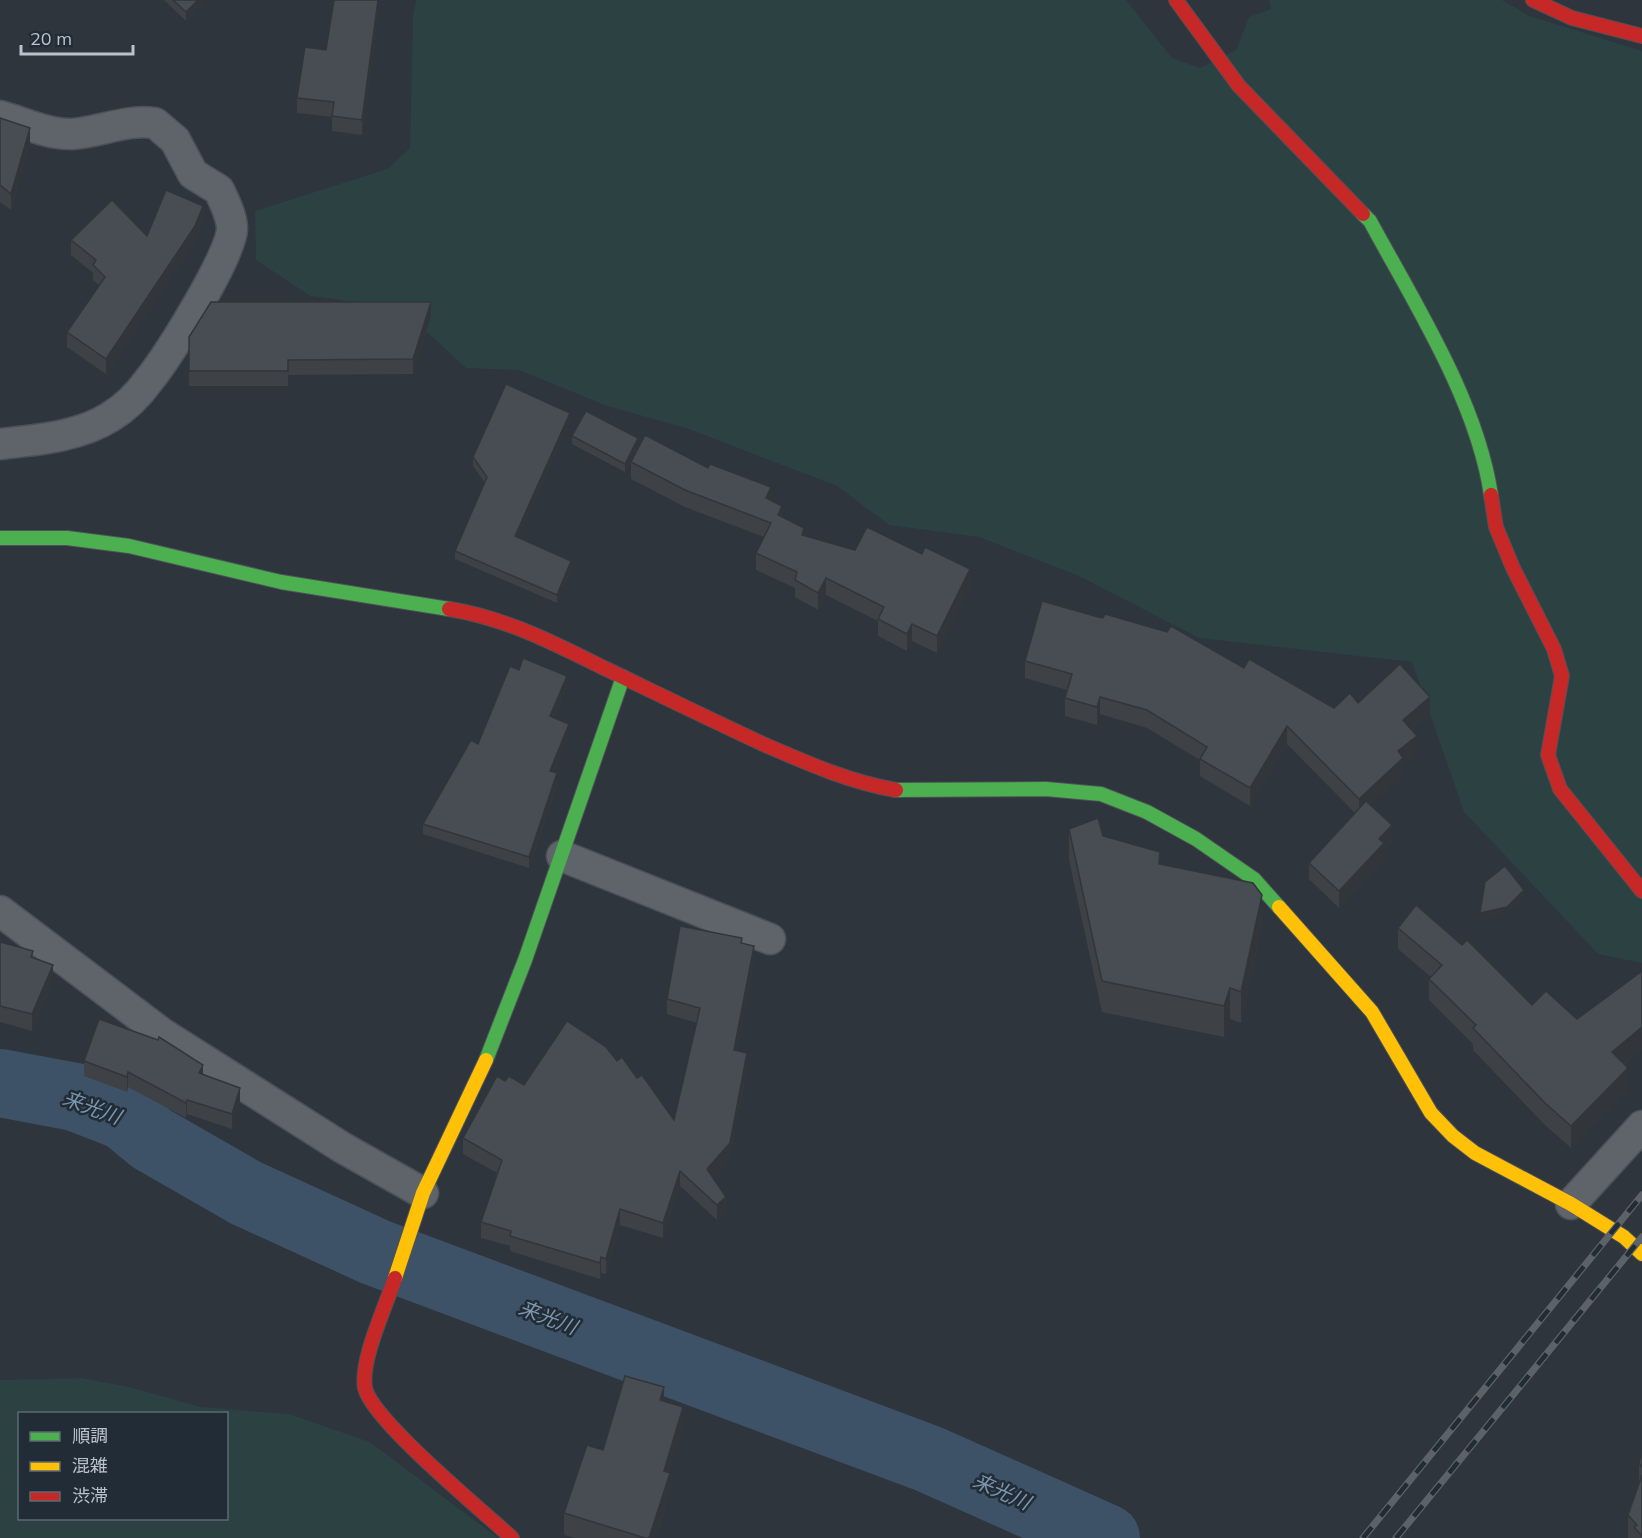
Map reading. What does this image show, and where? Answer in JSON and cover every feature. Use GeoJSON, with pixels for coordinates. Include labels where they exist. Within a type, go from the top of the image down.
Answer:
{"type":"FeatureCollection","features":[{"type":"Feature","properties":{"kind":"street"},"geometry":{"type":"LineString","coordinates":[[1176,0],[1239,86],[1370,221],[1448,365],[1487,466],[1496,527],[1513,568],[1554,649],[1562,676],[1548,755],[1560,789],[1642,891]]}},
{"type":"Feature","properties":{"kind":"street"},"geometry":{"type":"LineString","coordinates":[[1533,0],[1572,18],[1642,36]]}},
{"type":"Feature","properties":{"kind":"street"},"geometry":{"type":"LineString","coordinates":[[0,116],[71,134],[114,124],[155,123],[175,140],[193,174],[219,190],[232,227],[228,249],[214,274],[150,379],[135,397],[109,418],[78,431],[0,444]]}},
{"type":"Feature","properties":{"kind":"street"},"geometry":{"type":"LineString","coordinates":[[0,538],[67,538],[129,546],[281,582],[484,615],[533,633],[831,774],[866,786],[904,792],[1046,789],[1101,794],[1147,812],[1196,838],[1254,879],[1372,1012],[1431,1113],[1453,1136],[1475,1153],[1571,1204],[1624,1237],[1642,1254]]}},
{"type":"Feature","properties":{"kind":"street"},"geometry":{"type":"LineString","coordinates":[[512,1538],[396,1431],[370,1401],[365,1387],[366,1365],[419,1205],[476,1084],[562,856],[623,677]]}},
{"type":"Feature","properties":{"kind":"street"},"geometry":{"type":"LineString","coordinates":[[562,856],[770,939]]}},
{"type":"Feature","properties":{"kind":"street"},"geometry":{"type":"LineString","coordinates":[[0,911],[164,1034],[343,1148],[419,1205]]}},
{"type":"Feature","properties":{"kind":"street"},"geometry":{"type":"LineString","coordinates":[[1571,1204],[1642,1126]]}},
{"type":"Feature","properties":{"kind":"green space"},"geometry":{"type":"Polygon","coordinates":[[[416,0],[1126,0],[1172,58],[1200,68],[1236,50],[1249,17],[1271,9],[1269,0],[1502,0],[1530,16],[1642,51],[1642,963],[1598,954],[1464,812],[1412,662],[1199,638],[1079,576],[979,537],[889,525],[837,486],[686,428],[607,406],[519,370],[466,368],[401,308],[310,296],[256,260],[255,211],[387,169],[410,148],[413,15],[416,0]]]}},
{"type":"Feature","properties":{"kind":"green space"},"geometry":{"type":"Polygon","coordinates":[[[82,1378],[129,1387],[201,1407],[289,1414],[370,1442],[498,1538],[0,1538],[0,1380],[82,1378]]]}},
{"type":"Feature","properties":{"kind":"building"},"geometry":{"type":"Polygon","coordinates":[[[173,0],[198,0],[186,12],[173,0]]]}},
{"type":"Feature","properties":{"kind":"building"},"geometry":{"type":"Polygon","coordinates":[[[334,0],[378,0],[362,120],[332,116],[334,102],[297,98],[305,47],[326,50],[334,0]]]}},
{"type":"Feature","properties":{"kind":"building"},"geometry":{"type":"Polygon","coordinates":[[[0,118],[30,128],[11,194],[0,185],[0,118]]]}},
{"type":"Feature","properties":{"kind":"building"},"geometry":{"type":"Polygon","coordinates":[[[166,190],[203,206],[195,226],[106,359],[67,332],[105,277],[93,265],[96,260],[71,240],[112,200],[147,236],[166,190]]]}},
{"type":"Feature","properties":{"kind":"building"},"geometry":{"type":"Polygon","coordinates":[[[211,302],[431,302],[413,359],[288,360],[288,371],[189,371],[189,337],[211,302]]]}},
{"type":"Feature","properties":{"kind":"building"},"geometry":{"type":"Polygon","coordinates":[[[506,384],[570,413],[515,536],[571,561],[557,595],[455,551],[487,477],[473,457],[506,384]]]}},
{"type":"Feature","properties":{"kind":"building"},"geometry":{"type":"Polygon","coordinates":[[[586,411],[638,438],[625,464],[572,436],[586,411]]]}},
{"type":"Feature","properties":{"kind":"building"},"geometry":{"type":"Polygon","coordinates":[[[645,435],[708,468],[710,464],[771,487],[766,498],[782,506],[778,515],[804,528],[802,535],[855,550],[867,527],[922,554],[925,547],[970,569],[937,636],[912,624],[907,634],[878,619],[884,607],[826,578],[818,593],[795,580],[797,572],[756,553],[771,523],[685,490],[631,462],[645,435]]]}},
{"type":"Feature","properties":{"kind":"building"},"geometry":{"type":"Polygon","coordinates":[[[1042,601],[1098,617],[1103,618],[1105,614],[1167,632],[1171,626],[1244,668],[1249,659],[1334,708],[1350,693],[1358,703],[1400,664],[1430,697],[1403,720],[1417,736],[1398,751],[1403,758],[1359,799],[1287,726],[1250,788],[1200,759],[1207,747],[1147,710],[1100,697],[1097,707],[1065,698],[1072,674],[1025,661],[1042,601]]]}},
{"type":"Feature","properties":{"kind":"building"},"geometry":{"type":"Polygon","coordinates":[[[523,658],[567,676],[550,716],[569,724],[550,771],[557,773],[529,857],[423,824],[471,740],[478,744],[510,666],[519,670],[523,658]]]}},
{"type":"Feature","properties":{"kind":"building"},"geometry":{"type":"Polygon","coordinates":[[[1366,801],[1392,825],[1379,839],[1384,843],[1339,891],[1309,863],[1366,801]]]}},
{"type":"Feature","properties":{"kind":"building"},"geometry":{"type":"Polygon","coordinates":[[[1098,818],[1103,836],[1160,852],[1159,864],[1253,883],[1262,895],[1241,992],[1230,988],[1224,1006],[1102,981],[1069,829],[1098,818]]]}},
{"type":"Feature","properties":{"kind":"building"},"geometry":{"type":"Polygon","coordinates":[[[1505,866],[1524,890],[1507,907],[1480,913],[1485,882],[1505,866]]]}},
{"type":"Feature","properties":{"kind":"building"},"geometry":{"type":"Polygon","coordinates":[[[1416,905],[1462,945],[1467,940],[1532,1005],[1546,991],[1577,1019],[1642,971],[1642,1027],[1612,1052],[1628,1068],[1571,1126],[1545,1103],[1473,1028],[1476,1025],[1429,979],[1442,965],[1398,928],[1416,905]]]}},
{"type":"Feature","properties":{"kind":"building"},"geometry":{"type":"Polygon","coordinates":[[[680,926],[742,938],[741,943],[754,946],[734,1050],[747,1053],[730,1143],[707,1169],[726,1197],[717,1205],[680,1171],[663,1223],[620,1209],[606,1259],[601,1257],[600,1263],[510,1236],[511,1231],[481,1222],[502,1160],[463,1138],[497,1076],[505,1081],[509,1076],[524,1085],[567,1021],[606,1047],[617,1061],[622,1057],[637,1078],[642,1075],[674,1120],[700,1008],[667,999],[680,926]]]}},
{"type":"Feature","properties":{"kind":"building"},"geometry":{"type":"Polygon","coordinates":[[[0,942],[33,951],[31,957],[53,965],[32,1014],[0,1006],[0,942]]]}},
{"type":"Feature","properties":{"kind":"building"},"geometry":{"type":"Polygon","coordinates":[[[99,1019],[158,1040],[159,1037],[203,1065],[199,1073],[240,1088],[232,1114],[187,1100],[186,1103],[128,1072],[127,1077],[84,1061],[99,1019]]]}},
{"type":"Feature","properties":{"kind":"building"},"geometry":{"type":"Polygon","coordinates":[[[625,1376],[664,1387],[660,1400],[683,1407],[664,1471],[670,1473],[649,1538],[564,1513],[587,1445],[603,1450],[625,1376]]]}},
{"type":"Feature","properties":{"kind":"building"},"geometry":{"type":"Polygon","coordinates":[[[1642,1451],[1642,1467],[1639,1463],[1642,1451]]]}},
{"type":"Feature","properties":{"kind":"building"},"geometry":{"type":"Polygon","coordinates":[[[1642,1475],[1642,1536],[1634,1527],[1637,1525],[1628,1515],[1642,1475]]]}},
{"type":"Feature","properties":{"kind":"waterway","name":"来光川"},"geometry":{"type":"LineString","coordinates":[[0,1083],[75,1097],[124,1116],[152,1139],[246,1193],[375,1252],[929,1459],[1106,1538]]}},
{"type":"Feature","properties":{"kind":"railway"},"geometry":{"type":"LineString","coordinates":[[1363,1538],[1642,1195]]}},
{"type":"Feature","properties":{"kind":"railway"},"geometry":{"type":"LineString","coordinates":[[1396,1538],[1642,1237]]}},
{"type":"Feature","properties":{"kind":"traffic: fast"},"geometry":{"type":"LineString","coordinates":[[1363,214],[1370,221],[1424,319],[1458,389],[1473,424],[1484,460],[1491,495]]}},
{"type":"Feature","properties":{"kind":"traffic: fast"},"geometry":{"type":"LineString","coordinates":[[0,538],[67,538],[129,546],[281,582],[449,609]]}},
{"type":"Feature","properties":{"kind":"traffic: fast"},"geometry":{"type":"LineString","coordinates":[[486,1060],[525,960],[623,677]]}},
{"type":"Feature","properties":{"kind":"traffic: fast"},"geometry":{"type":"LineString","coordinates":[[896,790],[1046,789],[1101,794],[1147,812],[1196,839],[1254,879],[1279,907]]}},
{"type":"Feature","properties":{"kind":"traffic: slow"},"geometry":{"type":"LineString","coordinates":[[1279,907],[1372,1012],[1431,1113],[1453,1136],[1475,1153],[1571,1204],[1624,1237],[1642,1254]]}},
{"type":"Feature","properties":{"kind":"traffic: slow"},"geometry":{"type":"LineString","coordinates":[[395,1278],[423,1193],[486,1060]]}},
{"type":"Feature","properties":{"kind":"traffic: jam"},"geometry":{"type":"LineString","coordinates":[[1176,0],[1239,86],[1363,214]]}},
{"type":"Feature","properties":{"kind":"traffic: jam"},"geometry":{"type":"LineString","coordinates":[[1533,0],[1572,18],[1642,36]]}},
{"type":"Feature","properties":{"kind":"traffic: jam"},"geometry":{"type":"LineString","coordinates":[[1491,495],[1496,527],[1513,568],[1554,649],[1562,676],[1548,755],[1560,789],[1642,891]]}},
{"type":"Feature","properties":{"kind":"traffic: jam"},"geometry":{"type":"LineString","coordinates":[[449,609],[490,618],[528,632],[703,716],[812,765],[845,777],[896,790]]}},
{"type":"Feature","properties":{"kind":"traffic: jam"},"geometry":{"type":"LineString","coordinates":[[395,1278],[370,1348],[364,1376],[365,1388],[372,1403],[407,1442],[512,1538]]}}]}
